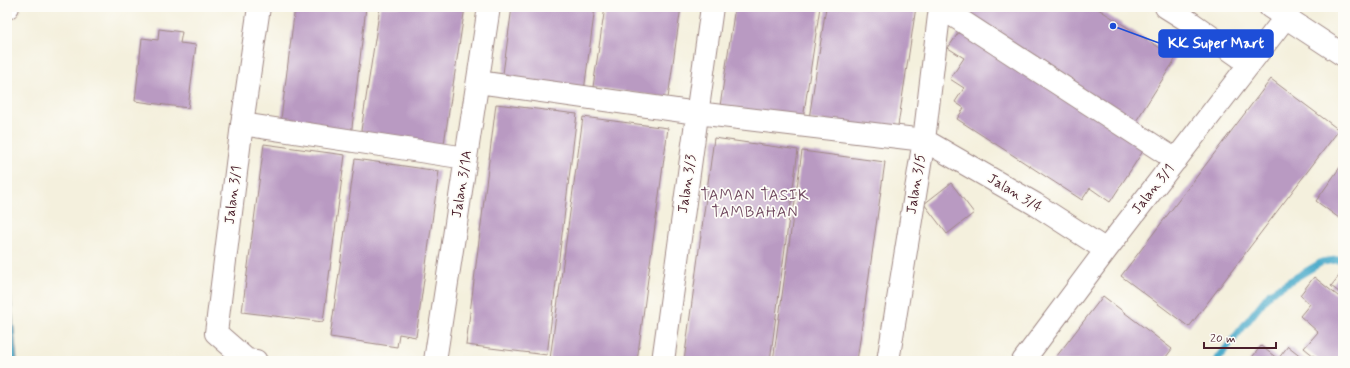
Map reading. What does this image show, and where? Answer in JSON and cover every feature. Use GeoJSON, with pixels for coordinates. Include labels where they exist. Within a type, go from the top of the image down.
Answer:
{"type":"FeatureCollection","features":[{"type":"Feature","properties":{"kind":"street","name":"Jalan 3/1"},"geometry":{"type":"LineString","coordinates":[[256,361],[247,360],[216,333],[242,124],[259,7]]}},
{"type":"Feature","properties":{"kind":"street","name":"Jalan 3/1A"},"geometry":{"type":"LineString","coordinates":[[435,361],[489,7]]}},
{"type":"Feature","properties":{"kind":"street","name":"Jalan 3/3"},"geometry":{"type":"LineString","coordinates":[[663,361],[712,7]]}},
{"type":"Feature","properties":{"kind":"street"},"geometry":{"type":"LineString","coordinates":[[940,7],[1176,160]]}},
{"type":"Feature","properties":{"kind":"street","name":"Jalan 3/5"},"geometry":{"type":"LineString","coordinates":[[888,361],[924,140],[940,7]]}},
{"type":"Feature","properties":{"kind":"street"},"geometry":{"type":"LineString","coordinates":[[1166,7],[1250,64]]}},
{"type":"Feature","properties":{"kind":"street","name":"Jalan 3/1"},"geometry":{"type":"LineString","coordinates":[[1023,361],[1106,250],[1250,64],[1278,12]]}},
{"type":"Feature","properties":{"kind":"street"},"geometry":{"type":"LineString","coordinates":[[1278,12],[1343,55]]}},
{"type":"Feature","properties":{"kind":"street"},"geometry":{"type":"LineString","coordinates":[[478,82],[697,113],[924,140]]}},
{"type":"Feature","properties":{"kind":"street"},"geometry":{"type":"LineString","coordinates":[[242,124],[466,158]]}},
{"type":"Feature","properties":{"kind":"street","name":"Jalan 3/4"},"geometry":{"type":"LineString","coordinates":[[924,140],[1035,204],[1106,250]]}},
{"type":"Feature","properties":{"kind":"water"},"geometry":{"type":"Polygon","coordinates":[[[7,255],[17,361],[7,361],[7,255]]]}},
{"type":"Feature","properties":{"kind":"building"},"geometry":{"type":"Polygon","coordinates":[[[295,7],[366,7],[351,136],[280,127],[295,7]]]}},
{"type":"Feature","properties":{"kind":"building"},"geometry":{"type":"Polygon","coordinates":[[[380,7],[465,7],[443,150],[360,137],[380,7]]]}},
{"type":"Feature","properties":{"kind":"building"},"geometry":{"type":"Polygon","coordinates":[[[512,7],[595,7],[584,91],[502,81],[512,7]]]}},
{"type":"Feature","properties":{"kind":"building"},"geometry":{"type":"Polygon","coordinates":[[[605,7],[681,7],[668,98],[593,87],[605,7]]]}},
{"type":"Feature","properties":{"kind":"building"},"geometry":{"type":"Polygon","coordinates":[[[735,7],[820,7],[803,119],[720,106],[735,7]]]}},
{"type":"Feature","properties":{"kind":"building"},"geometry":{"type":"Polygon","coordinates":[[[826,7],[916,7],[897,132],[809,119],[826,7]]]}},
{"type":"Feature","properties":{"kind":"building"},"geometry":{"type":"Polygon","coordinates":[[[945,7],[1095,7],[1176,58],[1133,126],[945,7]]]}},
{"type":"Feature","properties":{"kind":"building"},"geometry":{"type":"Polygon","coordinates":[[[159,29],[182,32],[180,43],[196,45],[188,108],[135,101],[142,38],[158,40],[159,29]]]}},
{"type":"Feature","properties":{"kind":"building"},"geometry":{"type":"Polygon","coordinates":[[[961,29],[1145,148],[1110,202],[1090,188],[1082,200],[957,119],[964,108],[955,102],[964,88],[950,79],[964,58],[948,48],[961,29]]]}},
{"type":"Feature","properties":{"kind":"building"},"geometry":{"type":"Polygon","coordinates":[[[1271,79],[1339,130],[1189,327],[1121,276],[1271,79]]]}},
{"type":"Feature","properties":{"kind":"building"},"geometry":{"type":"Polygon","coordinates":[[[496,104],[577,114],[547,355],[466,345],[496,104]]]}},
{"type":"Feature","properties":{"kind":"building"},"geometry":{"type":"Polygon","coordinates":[[[583,117],[668,128],[637,361],[567,361],[550,359],[583,117]]]}},
{"type":"Feature","properties":{"kind":"building"},"geometry":{"type":"Polygon","coordinates":[[[714,138],[798,150],[770,361],[684,361],[714,138]]]}},
{"type":"Feature","properties":{"kind":"building"},"geometry":{"type":"Polygon","coordinates":[[[264,144],[345,155],[323,322],[242,312],[264,144]]]}},
{"type":"Feature","properties":{"kind":"building"},"geometry":{"type":"Polygon","coordinates":[[[802,151],[885,162],[857,361],[773,361],[802,151]]]}},
{"type":"Feature","properties":{"kind":"building"},"geometry":{"type":"Polygon","coordinates":[[[355,159],[439,171],[416,337],[399,334],[397,347],[330,337],[355,159]]]}},
{"type":"Feature","properties":{"kind":"building"},"geometry":{"type":"Polygon","coordinates":[[[1343,163],[1343,212],[1339,218],[1316,201],[1343,163]]]}},
{"type":"Feature","properties":{"kind":"building"},"geometry":{"type":"Polygon","coordinates":[[[951,183],[974,213],[947,234],[924,204],[951,183]]]}},
{"type":"Feature","properties":{"kind":"building"},"geometry":{"type":"Polygon","coordinates":[[[1343,271],[1343,295],[1331,286],[1343,271]]]}},
{"type":"Feature","properties":{"kind":"building"},"geometry":{"type":"Polygon","coordinates":[[[1314,277],[1343,300],[1343,361],[1320,361],[1304,348],[1318,332],[1300,316],[1310,304],[1300,295],[1314,277]]]}},
{"type":"Feature","properties":{"kind":"building"},"geometry":{"type":"Polygon","coordinates":[[[1103,296],[1172,349],[1163,361],[1053,361],[1103,296]]]}},
{"type":"Feature","properties":{"kind":"building"},"geometry":{"type":"Polygon","coordinates":[[[1261,346],[1278,359],[1288,346],[1307,361],[1249,361],[1261,346]]]}},
{"type":"Feature","properties":{"kind":"waterway"},"geometry":{"type":"LineString","coordinates":[[1216,361],[1270,293],[1322,262],[1343,259]]}},
{"type":"Feature","properties":{"kind":"place","name":"KK Super Mart"},"geometry":{"type":"Point","coordinates":[1113,26]}},
{"type":"Feature","properties":{"kind":"district","name":"TAMAN TASIK TAMBAHAN"},"geometry":{"type":"Point","coordinates":[755,204]}}]}
